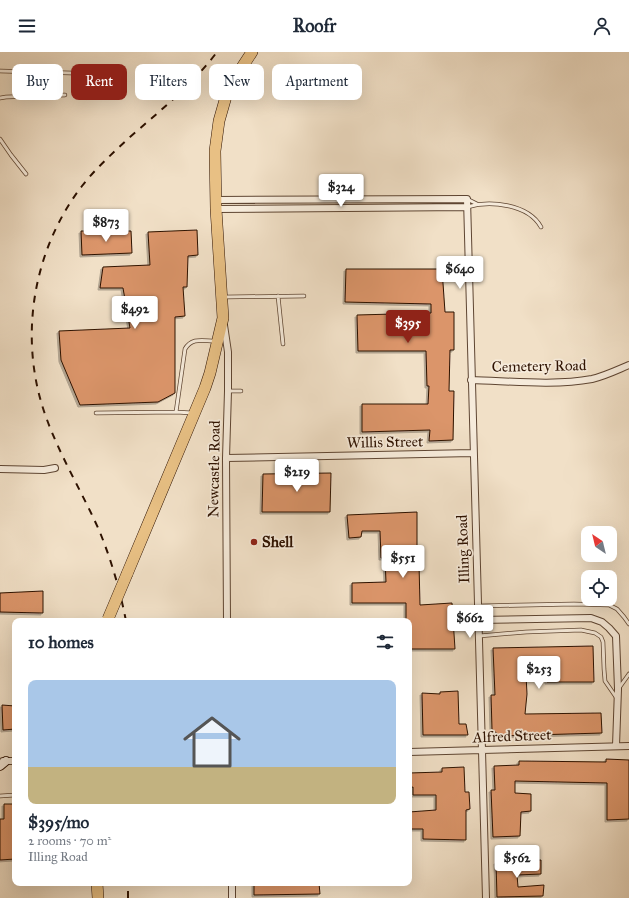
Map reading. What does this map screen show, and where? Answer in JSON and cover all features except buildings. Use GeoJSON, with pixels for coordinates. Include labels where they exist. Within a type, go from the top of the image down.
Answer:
{"type":"FeatureCollection","features":[{"type":"Feature","properties":{"kind":"highway"},"geometry":{"type":"LineString","coordinates":[[108,618],[210,373],[223,318],[216,205],[215,151],[219,121],[227,93],[252,52]]}},
{"type":"Feature","properties":{"kind":"highway"},"geometry":{"type":"LineString","coordinates":[[97,886],[98,898]]}},
{"type":"Feature","properties":{"kind":"street"},"geometry":{"type":"LineString","coordinates":[[216,205],[466,199]]}},
{"type":"Feature","properties":{"kind":"street","name":"Illing Road"},"geometry":{"type":"LineString","coordinates":[[466,199],[486,898]]}},
{"type":"Feature","properties":{"kind":"street"},"geometry":{"type":"LineString","coordinates":[[216,205],[467,207]]}},
{"type":"Feature","properties":{"kind":"street","name":"Newcastle Road"},"geometry":{"type":"LineString","coordinates":[[223,318],[228,352],[226,458],[227,618]]}},
{"type":"Feature","properties":{"kind":"street","name":"Cemetery Road"},"geometry":{"type":"LineString","coordinates":[[472,380],[565,382],[592,379],[629,365]]}},
{"type":"Feature","properties":{"kind":"street","name":"Willis Street"},"geometry":{"type":"LineString","coordinates":[[226,458],[474,453]]}},
{"type":"Feature","properties":{"kind":"street"},"geometry":{"type":"LineString","coordinates":[[0,469],[44,470],[56,468]]}},
{"type":"Feature","properties":{"kind":"street"},"geometry":{"type":"LineString","coordinates":[[478,620],[590,618],[602,622],[609,628],[616,636],[618,689],[616,746]]}},
{"type":"Feature","properties":{"kind":"street","name":"Alfred Street"},"geometry":{"type":"LineString","coordinates":[[412,752],[629,746]]}},
{"type":"Feature","properties":{"kind":"street"},"geometry":{"type":"LineString","coordinates":[[2,762],[12,761]]}},
{"type":"Feature","properties":{"kind":"street"},"geometry":{"type":"LineString","coordinates":[[232,886],[232,898]]}},
{"type":"Feature","properties":{"kind":"lane"},"geometry":{"type":"LineString","coordinates":[[0,70],[71,73]]}},
{"type":"Feature","properties":{"kind":"lane"},"geometry":{"type":"LineString","coordinates":[[0,98],[6,96],[65,95]]}},
{"type":"Feature","properties":{"kind":"lane"},"geometry":{"type":"LineString","coordinates":[[0,138],[26,174]]}},
{"type":"Feature","properties":{"kind":"lane"},"geometry":{"type":"LineString","coordinates":[[466,199],[477,204]]}},
{"type":"Feature","properties":{"kind":"lane"},"geometry":{"type":"LineString","coordinates":[[467,207],[477,204],[494,204],[522,210],[531,214],[541,227]]}},
{"type":"Feature","properties":{"kind":"lane"},"geometry":{"type":"LineString","coordinates":[[278,296],[283,344]]}},
{"type":"Feature","properties":{"kind":"lane"},"geometry":{"type":"LineString","coordinates":[[221,297],[304,296]]}},
{"type":"Feature","properties":{"kind":"lane"},"geometry":{"type":"LineString","coordinates":[[176,412],[185,349],[192,341],[217,342]]}},
{"type":"Feature","properties":{"kind":"lane"},"geometry":{"type":"LineString","coordinates":[[228,391],[241,391]]}},
{"type":"Feature","properties":{"kind":"lane"},"geometry":{"type":"LineString","coordinates":[[96,413],[194,413]]}},
{"type":"Feature","properties":{"kind":"lane"},"geometry":{"type":"LineString","coordinates":[[478,606],[574,604],[609,605],[617,609],[629,624]]}},
{"type":"Feature","properties":{"kind":"lane"},"geometry":{"type":"LineString","coordinates":[[478,637],[566,630],[581,630],[596,633],[601,637],[603,642],[605,682],[618,699]]}},
{"type":"Feature","properties":{"kind":"lane"},"geometry":{"type":"LineString","coordinates":[[618,689],[629,674]]}},
{"type":"Feature","properties":{"kind":"lane"},"geometry":{"type":"LineString","coordinates":[[0,796],[12,795]]}},
{"type":"Feature","properties":{"kind":"railway"},"geometry":{"type":"LineString","coordinates":[[125,618],[115,575],[99,530],[64,460],[46,417],[37,388],[33,358],[32,327],[35,297],[41,267],[51,239],[65,211],[82,186],[111,155],[187,86],[217,52]]}},
{"type":"Feature","properties":{"kind":"railway"},"geometry":{"type":"LineString","coordinates":[[128,886],[128,898]]}},
{"type":"Feature","properties":{"kind":"place","name":"Shell"},"geometry":{"type":"Point","coordinates":[254,542]}}]}
